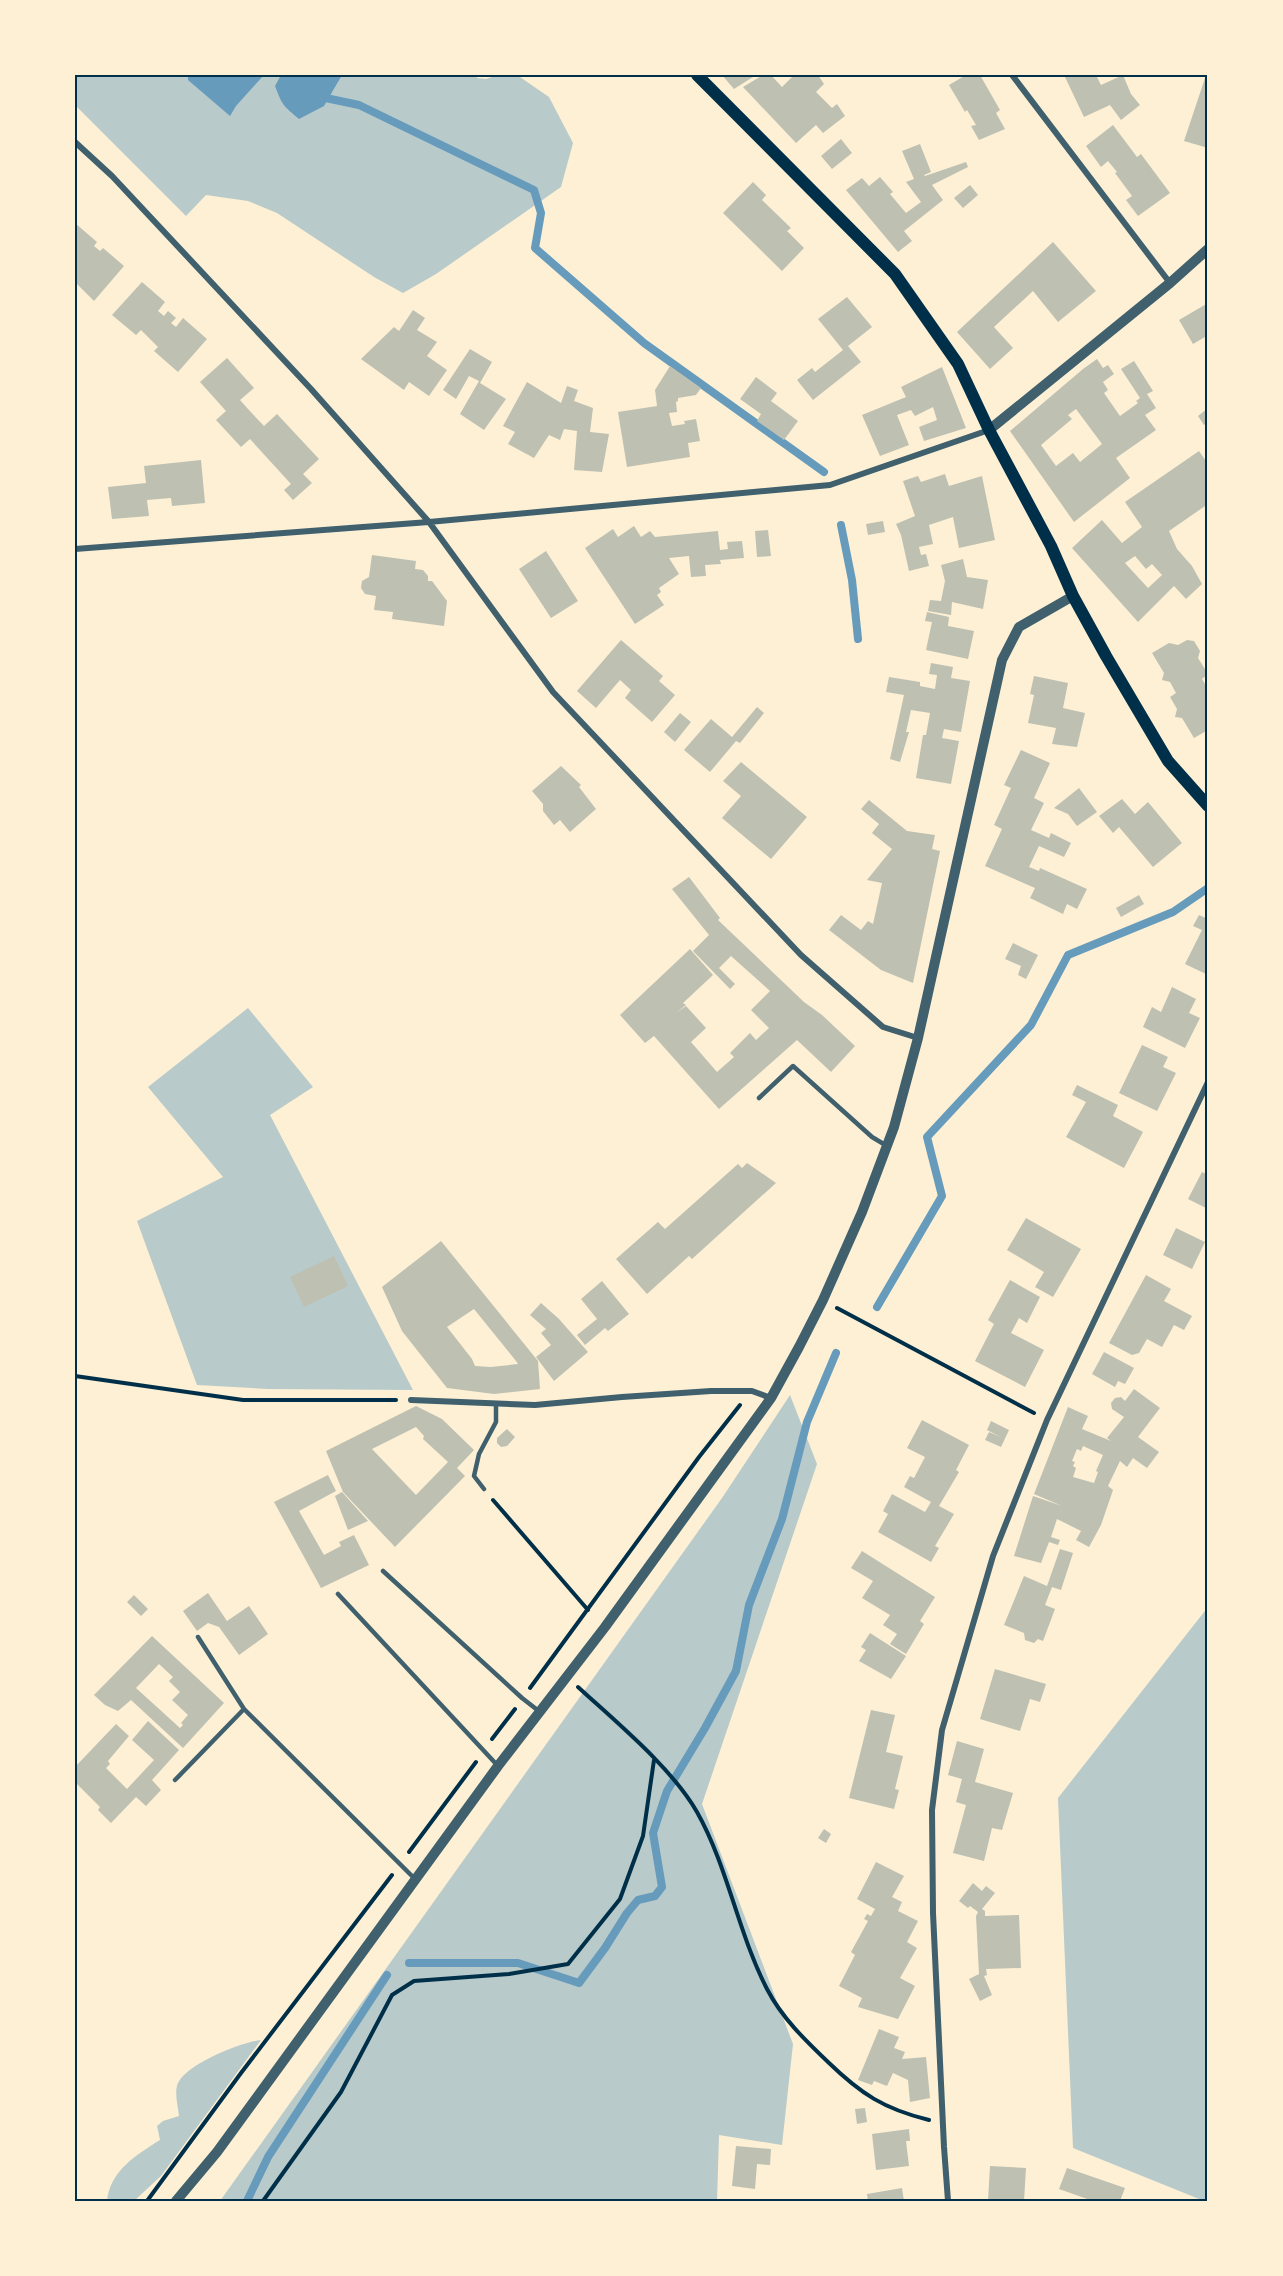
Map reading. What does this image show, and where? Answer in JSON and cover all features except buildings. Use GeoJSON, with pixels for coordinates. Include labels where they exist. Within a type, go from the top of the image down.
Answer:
{"type":"FeatureCollection","features":[{"type":"Feature","properties":{"kind":"main road"},"geometry":{"type":"LineString","coordinates":[[697,75],[895,274],[958,364],[989,430],[1051,546],[1073,596],[1138,712],[1168,761],[1208,807]]}},
{"type":"Feature","properties":{"kind":"street"},"geometry":{"type":"LineString","coordinates":[[1012,75],[1170,283]]}},
{"type":"Feature","properties":{"kind":"street"},"geometry":{"type":"LineString","coordinates":[[75,142],[112,176],[311,389],[429,522],[553,692],[801,955],[883,1027],[918,1038]]}},
{"type":"Feature","properties":{"kind":"street"},"geometry":{"type":"LineString","coordinates":[[75,549],[429,522],[830,485],[989,430],[1170,283],[1208,249]]}},
{"type":"Feature","properties":{"kind":"street"},"geometry":{"type":"LineString","coordinates":[[176,2201],[217,2152],[498,1766],[605,1628],[771,1398],[823,1300],[862,1212],[887,1146],[918,1038],[1002,660],[1019,627],[1073,596]]}},
{"type":"Feature","properties":{"kind":"street"},"geometry":{"type":"LineString","coordinates":[[948,2201],[933,1913],[932,1810],[942,1730],[977,1604],[1005,1525],[1047,1420],[1208,1082]]}},
{"type":"Feature","properties":{"kind":"street"},"geometry":{"type":"LineString","coordinates":[[411,1400],[535,1405],[622,1397],[752,1390],[771,1398]]}},
{"type":"Feature","properties":{"kind":"lane"},"geometry":{"type":"LineString","coordinates":[[759,1098],[793,1066],[872,1137],[887,1146]]}},
{"type":"Feature","properties":{"kind":"lane"},"geometry":{"type":"LineString","coordinates":[[484,1488],[474,1476],[479,1454],[496,1422],[496,1405]]}},
{"type":"Feature","properties":{"kind":"lane"},"geometry":{"type":"LineString","coordinates":[[383,1571],[540,1712]]}},
{"type":"Feature","properties":{"kind":"lane"},"geometry":{"type":"LineString","coordinates":[[338,1594],[498,1766]]}},
{"type":"Feature","properties":{"kind":"lane"},"geometry":{"type":"LineString","coordinates":[[198,1637],[244,1709],[416,1880]]}},
{"type":"Feature","properties":{"kind":"lane"},"geometry":{"type":"LineString","coordinates":[[175,1780],[244,1709]]}},
{"type":"Feature","properties":{"kind":"path"},"geometry":{"type":"LineString","coordinates":[[823,1300],[1047,1420]]}},
{"type":"Feature","properties":{"kind":"path"},"geometry":{"type":"LineString","coordinates":[[75,1376],[243,1400],[411,1400]]}},
{"type":"Feature","properties":{"kind":"path"},"geometry":{"type":"LineString","coordinates":[[147,2201],[400,1864],[699,1457],[752,1390]]}},
{"type":"Feature","properties":{"kind":"path"},"geometry":{"type":"LineString","coordinates":[[484,1488],[605,1628]]}},
{"type":"Feature","properties":{"kind":"path"},"geometry":{"type":"LineString","coordinates":[[568,1676],[685,1793],[698,1814],[713,1847],[767,1989],[794,2029],[845,2078],[877,2102],[913,2116],[944,2124]]}},
{"type":"Feature","properties":{"kind":"path"},"geometry":{"type":"LineString","coordinates":[[262,2201],[341,2092],[392,1995],[414,1981],[508,1974],[568,1964],[620,1899],[643,1836],[654,1760]]}},
{"type":"Feature","properties":{"kind":"shaded area"},"geometry":{"type":"Polygon","coordinates":[[[75,75],[476,75],[477,78],[486,79],[498,75],[517,75],[549,97],[573,143],[561,187],[436,274],[403,293],[374,277],[277,213],[248,201],[206,195],[186,216],[75,105],[75,75]]]}},
{"type":"Feature","properties":{"kind":"shaded area"},"geometry":{"type":"Polygon","coordinates":[[[248,1008],[313,1087],[270,1115],[413,1390],[268,1389],[197,1385],[137,1221],[223,1177],[148,1087],[248,1008]]]}},
{"type":"Feature","properties":{"kind":"shaded area"},"geometry":{"type":"Polygon","coordinates":[[[790,1395],[817,1464],[702,1804],[793,2044],[782,2145],[719,2135],[717,2201],[220,2201],[722,1498],[790,1395]]]}},
{"type":"Feature","properties":{"kind":"shaded area"},"geometry":{"type":"Polygon","coordinates":[[[1208,1607],[1208,2201],[1204,2201],[1073,2148],[1058,1798],[1208,1607]]]}},
{"type":"Feature","properties":{"kind":"shaded area"},"geometry":{"type":"Polygon","coordinates":[[[261,2040],[161,2176],[134,2201],[107,2201],[109,2190],[119,2172],[133,2158],[160,2140],[157,2126],[163,2121],[179,2116],[176,2091],[183,2076],[215,2055],[261,2040]]]}},
{"type":"Feature","properties":{"kind":"water"},"geometry":{"type":"Polygon","coordinates":[[[188,75],[264,75],[230,116],[188,80],[188,75]]]}},
{"type":"Feature","properties":{"kind":"water"},"geometry":{"type":"Polygon","coordinates":[[[281,75],[342,75],[324,106],[299,119],[284,105],[275,86],[281,75]]]}},
{"type":"Feature","properties":{"kind":"waterway"},"geometry":{"type":"LineString","coordinates":[[321,97],[359,105],[534,190],[541,213],[535,248],[644,343],[824,472]]}},
{"type":"Feature","properties":{"kind":"waterway"},"geometry":{"type":"LineString","coordinates":[[841,525],[852,580],[858,639]]}},
{"type":"Feature","properties":{"kind":"waterway"},"geometry":{"type":"LineString","coordinates":[[877,1307],[942,1196],[927,1137],[1031,1025],[1068,955],[1173,912],[1208,888]]}},
{"type":"Feature","properties":{"kind":"waterway"},"geometry":{"type":"LineString","coordinates":[[409,1963],[518,1963],[579,1983],[638,1900],[655,1896],[662,1887],[653,1833],[667,1791],[736,1671],[749,1605],[782,1519],[807,1422],[836,1353]]}},
{"type":"Feature","properties":{"kind":"waterway"},"geometry":{"type":"LineString","coordinates":[[247,2201],[268,2157],[387,1975]]}}]}
